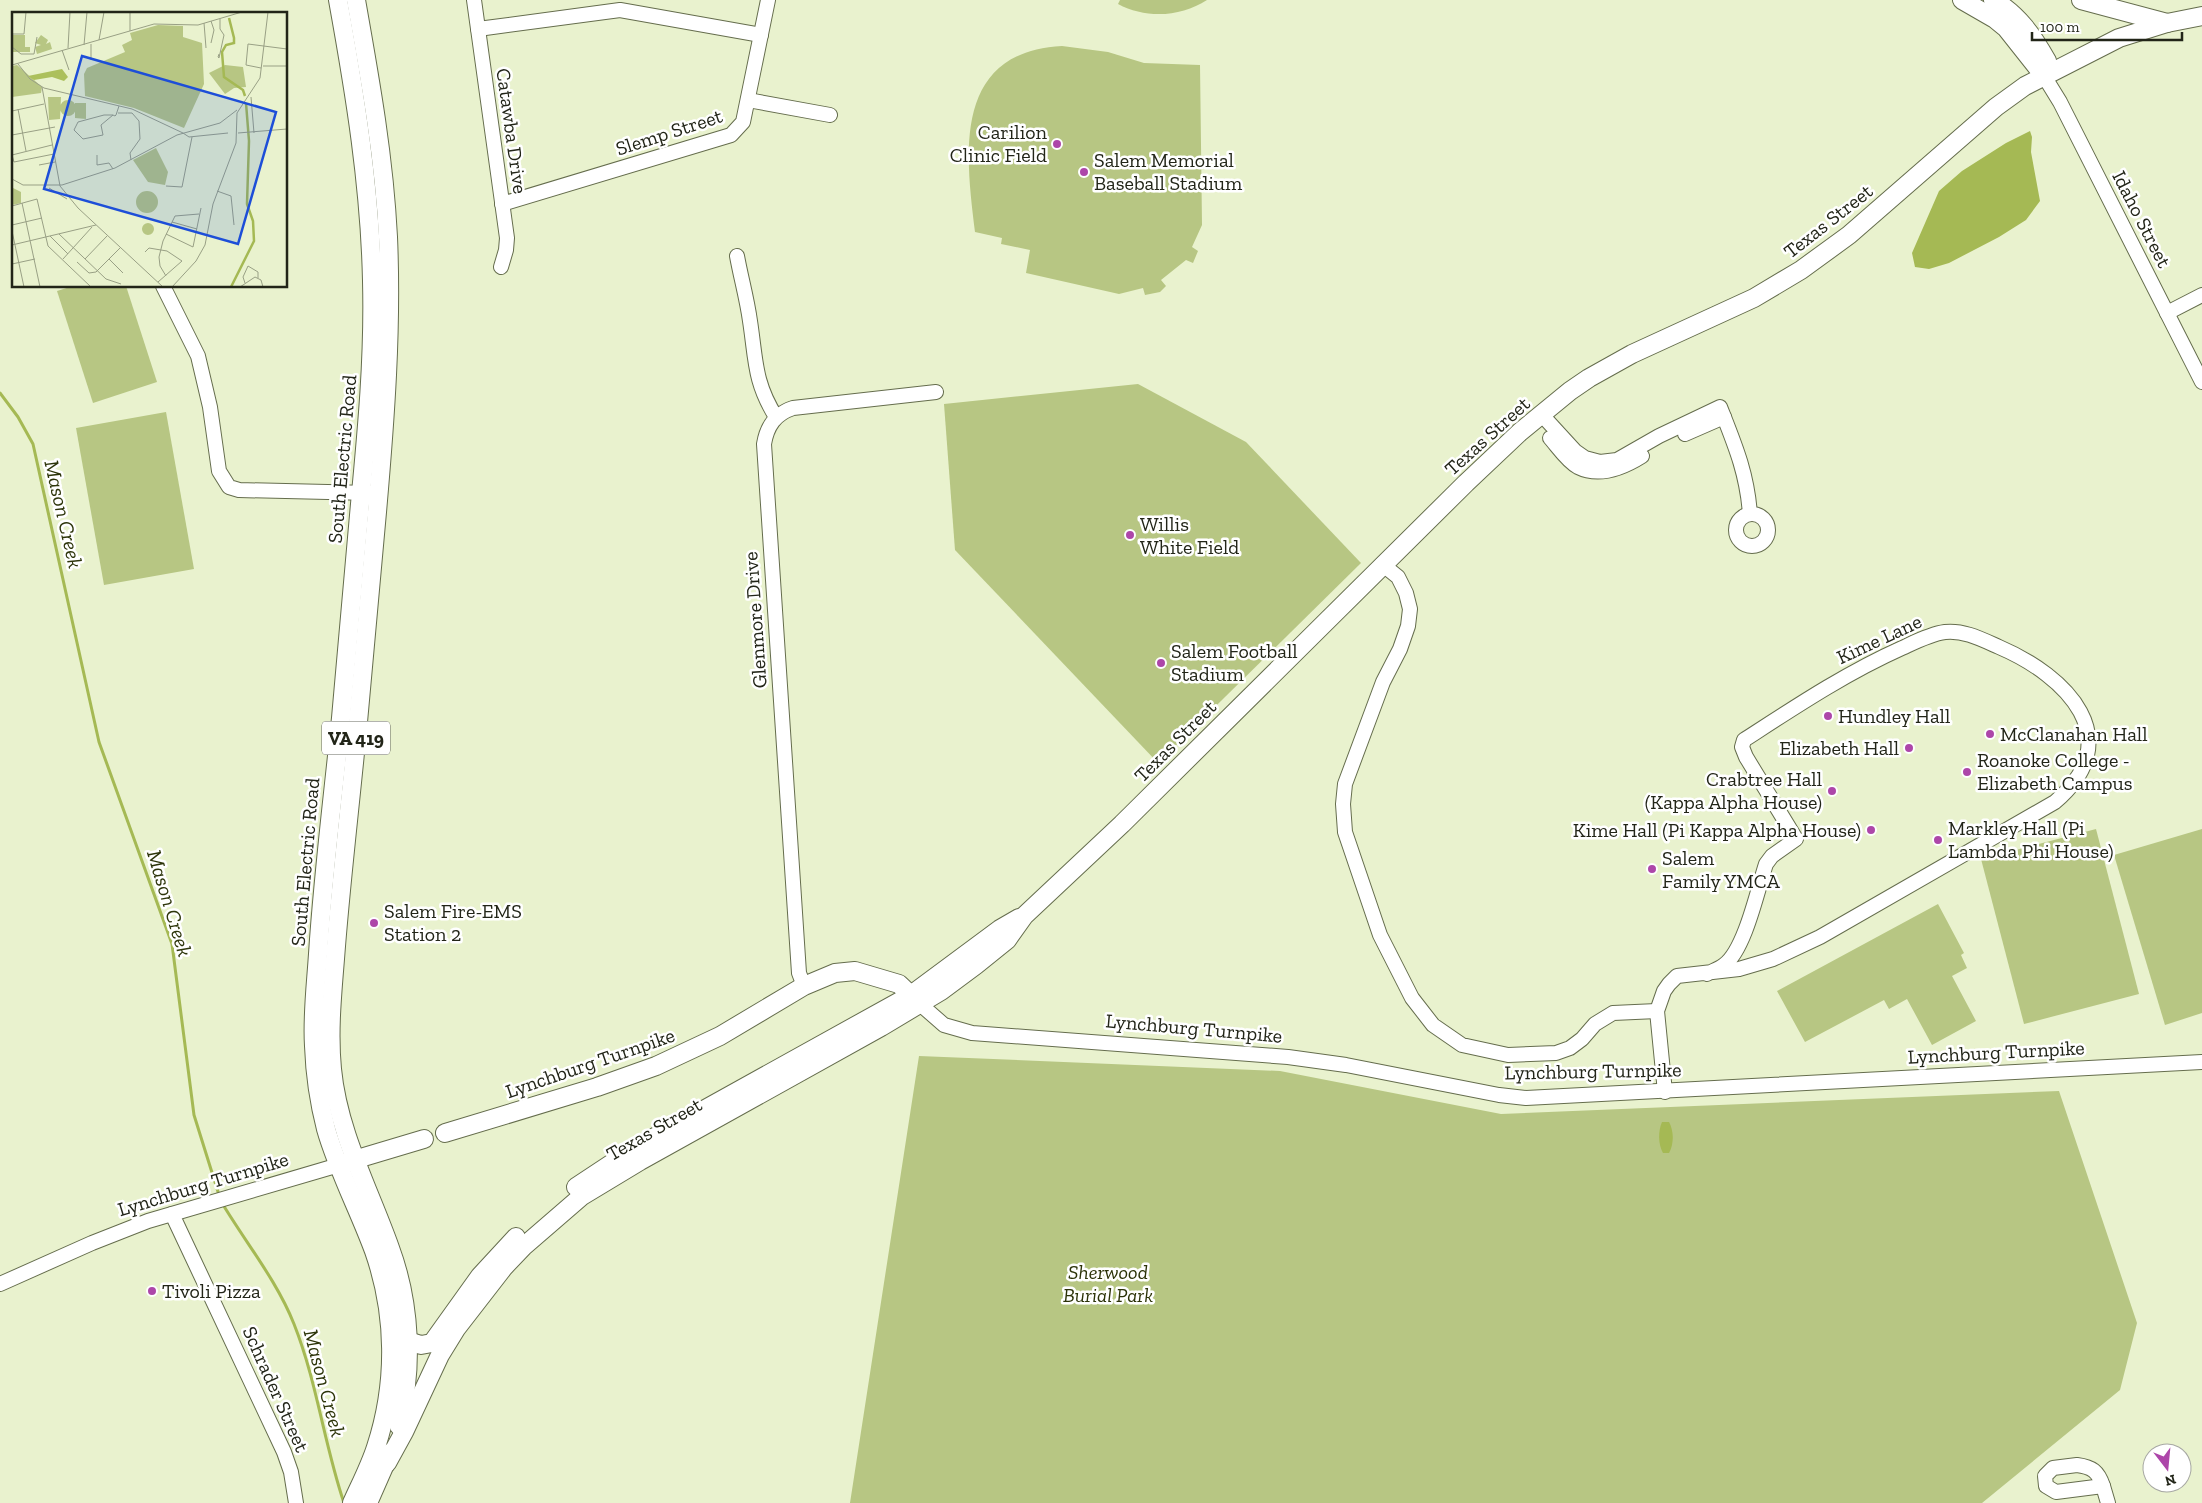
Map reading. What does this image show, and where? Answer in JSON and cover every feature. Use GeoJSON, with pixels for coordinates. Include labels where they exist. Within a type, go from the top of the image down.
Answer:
{"type":"FeatureCollection","features":[{"type":"Feature","properties":{"kind":"main road","name":"South Electric Road"},"geometry":{"type":"LineString","coordinates":[[338,0],[358,112],[366,181],[372,280],[370,493],[331,1019],[331,1051],[336,1096],[344,1128],[392,1250],[400,1278],[408,1341],[405,1397],[400,1423],[386,1463],[367,1494],[352,1503]]}},
{"type":"Feature","properties":{"kind":"main road","name":"South Electric Road"},"geometry":{"type":"LineString","coordinates":[[356,0],[380,151],[388,238],[389,349],[340,721],[323,882],[313,1042],[321,1108],[339,1165],[376,1259],[388,1306],[391,1334],[390,1385],[367,1494]]}},
{"type":"Feature","properties":{"kind":"main road"},"geometry":{"type":"LineString","coordinates":[[1962,0],[1995,19],[2006,28],[2044,76]]}},
{"type":"Feature","properties":{"kind":"main road"},"geometry":{"type":"LineString","coordinates":[[1993,0],[2010,12],[2030,33],[2047,61],[2044,76]]}},
{"type":"Feature","properties":{"kind":"main road"},"geometry":{"type":"LineString","coordinates":[[2081,0],[2168,23]]}},
{"type":"Feature","properties":{"kind":"main road","name":"Texas Street"},"geometry":{"type":"LineString","coordinates":[[408,1341],[421,1345],[432,1343],[460,1300],[498,1256],[548,1208],[583,1182],[635,1148],[915,1000],[948,986],[1007,940],[1024,916],[1122,824],[1466,482],[1538,417],[1570,391],[1620,360],[1754,298],[1802,270],[1849,235],[1996,107],[2025,86],[2120,38],[2168,23],[2202,16]]}},
{"type":"Feature","properties":{"kind":"main road","name":"Lynchburg Turnpike"},"geometry":{"type":"LineString","coordinates":[[445,1133],[597,1087],[656,1066],[720,1036],[804,986],[844,971],[855,971],[879,978],[897,993],[915,1000]]}},
{"type":"Feature","properties":{"kind":"main road","name":"Texas Street"},"geometry":{"type":"LineString","coordinates":[[386,1463],[404,1432],[440,1356],[456,1329],[504,1267],[560,1214],[582,1196],[640,1161],[881,1028],[915,1000]]}},
{"type":"Feature","properties":{"kind":"main road","name":"Lynchburg Turnpike"},"geometry":{"type":"LineString","coordinates":[[339,1165],[424,1139]]}},
{"type":"Feature","properties":{"kind":"street","name":"Catawba Drive"},"geometry":{"type":"LineString","coordinates":[[474,0],[507,238],[501,267]]}},
{"type":"Feature","properties":{"kind":"street"},"geometry":{"type":"LineString","coordinates":[[748,100],[768,0]]}},
{"type":"Feature","properties":{"kind":"street"},"geometry":{"type":"LineString","coordinates":[[478,29],[620,10],[761,35]]}},
{"type":"Feature","properties":{"kind":"street","name":"Idaho Street"},"geometry":{"type":"LineString","coordinates":[[2044,76],[2060,102],[2202,382]]}},
{"type":"Feature","properties":{"kind":"street","name":"Slemp Street"},"geometry":{"type":"LineString","coordinates":[[502,204],[728,137],[743,122],[748,100],[830,115]]}},
{"type":"Feature","properties":{"kind":"street"},"geometry":{"type":"LineString","coordinates":[[737,256],[750,321],[756,374],[767,402],[776,416],[793,408],[936,392]]}},
{"type":"Feature","properties":{"kind":"street"},"geometry":{"type":"LineString","coordinates":[[164,288],[198,356],[210,407],[219,472],[229,487],[239,490],[370,493]]}},
{"type":"Feature","properties":{"kind":"street"},"geometry":{"type":"LineString","coordinates":[[2167,313],[2202,295]]}},
{"type":"Feature","properties":{"kind":"street"},"geometry":{"type":"LineString","coordinates":[[1538,417],[1578,466],[1600,472],[1624,468],[1722,412],[1741,458],[1748,486],[1750,514]]}},
{"type":"Feature","properties":{"kind":"street","name":"Glenmore Drive"},"geometry":{"type":"LineString","coordinates":[[776,416],[770,425],[764,444],[799,973],[804,986]]}},
{"type":"Feature","properties":{"kind":"street"},"geometry":{"type":"LineString","coordinates":[[1382,564],[1398,577],[1406,593],[1410,609],[1408,626],[1400,649],[1383,682],[1345,784],[1343,804],[1345,832],[1380,935],[1412,998],[1434,1025],[1462,1045],[1508,1055],[1556,1053],[1570,1048],[1582,1039],[1595,1024],[1613,1013],[1657,1011]]}},
{"type":"Feature","properties":{"kind":"street","name":"Kime Lane"},"geometry":{"type":"LineString","coordinates":[[1665,1092],[1657,1011],[1664,991],[1677,976],[1707,974],[1738,969],[1772,959],[1814,941],[2055,802],[2079,776],[2090,747],[2086,725],[2072,700],[2046,674],[2009,651],[1960,632],[1942,632],[1893,652],[1853,672],[1744,740],[1742,747],[1746,756],[1796,839],[1772,856],[1766,864],[1749,921],[1736,949],[1725,964],[1707,974]]}},
{"type":"Feature","properties":{"kind":"street","name":"Lynchburg Turnpike"},"geometry":{"type":"LineString","coordinates":[[915,1000],[944,1025],[954,1030],[972,1033],[1288,1057],[1346,1065],[1499,1096],[1556,1097],[1665,1092],[2202,1062]]}},
{"type":"Feature","properties":{"kind":"street","name":"Lynchburg Turnpike"},"geometry":{"type":"LineString","coordinates":[[0,1284],[116,1233],[172,1214],[339,1165]]}},
{"type":"Feature","properties":{"kind":"street","name":"Schrader Street"},"geometry":{"type":"LineString","coordinates":[[172,1214],[284,1452],[291,1472],[296,1503]]}},
{"type":"Feature","properties":{"kind":"street"},"geometry":{"type":"LineString","coordinates":[[2103,1486],[2108,1503]]}},
{"type":"Feature","properties":{"kind":"green space"},"geometry":{"type":"Polygon","coordinates":[[[1120,0],[1207,0],[1197,6],[1175,13],[1152,14],[1129,9],[1118,4],[1120,0]]]}},
{"type":"Feature","properties":{"kind":"green space","name":"Salem Memorial Baseball Stadium"},"geometry":{"type":"Polygon","coordinates":[[[1062,46],[1108,52],[1144,63],[1200,65],[1202,225],[1192,247],[1198,251],[1193,263],[1186,260],[1161,280],[1166,286],[1160,292],[1145,295],[1143,288],[1119,294],[1026,273],[1030,250],[1001,244],[1002,238],[975,232],[971,201],[969,140],[974,111],[984,86],[1001,66],[1027,52],[1062,46]]]}},
{"type":"Feature","properties":{"kind":"green space"},"geometry":{"type":"Polygon","coordinates":[[[67,288],[127,288],[157,382],[93,403],[57,291],[67,288]]]}},
{"type":"Feature","properties":{"kind":"green space","name":"Salem Football Stadium"},"geometry":{"type":"Polygon","coordinates":[[[1138,384],[1246,442],[1361,563],[1158,763],[955,550],[944,404],[1138,384]]]}},
{"type":"Feature","properties":{"kind":"green space"},"geometry":{"type":"Polygon","coordinates":[[[166,412],[194,569],[104,585],[76,428],[166,412]]]}},
{"type":"Feature","properties":{"kind":"green space"},"geometry":{"type":"Polygon","coordinates":[[[2096,829],[2139,994],[2024,1024],[1981,859],[2096,829]]]}},
{"type":"Feature","properties":{"kind":"green space"},"geometry":{"type":"Polygon","coordinates":[[[2202,829],[2202,1013],[2165,1025],[2114,855],[2202,829]]]}},
{"type":"Feature","properties":{"kind":"green space"},"geometry":{"type":"Polygon","coordinates":[[[1938,904],[1964,953],[1961,955],[1967,968],[1952,976],[1976,1021],[1932,1045],[1907,999],[1889,1009],[1884,1000],[1805,1042],[1777,991],[1938,904]]]}},
{"type":"Feature","properties":{"kind":"green space","name":"Sherwood Burial Park"},"geometry":{"type":"Polygon","coordinates":[[[919,1056],[1280,1071],[1501,1114],[2059,1091],[2137,1323],[2120,1390],[1982,1503],[850,1503],[919,1056]]]}},
{"type":"Feature","properties":{"kind":"shaded area"},"geometry":{"type":"Polygon","coordinates":[[[2030,131],[2032,137],[2031,152],[2040,201],[2026,220],[1999,237],[1949,263],[1929,269],[1915,267],[1912,253],[1939,191],[1962,171],[2006,143],[2030,131]]]}},
{"type":"Feature","properties":{"kind":"shaded area"},"geometry":{"type":"Polygon","coordinates":[[[1662,1122],[1669,1122],[1673,1133],[1673,1142],[1669,1153],[1663,1153],[1659,1142],[1662,1122]]]}},
{"type":"Feature","properties":{"kind":"waterway","name":"Mason Creek"},"geometry":{"type":"LineString","coordinates":[[0,393],[18,417],[33,444],[99,742],[172,944],[194,1115],[219,1195]]}},
{"type":"Feature","properties":{"kind":"waterway","name":"Mason Creek"},"geometry":{"type":"LineString","coordinates":[[222,1203],[270,1277],[294,1324],[309,1368],[344,1503]]}},
{"type":"Feature","properties":{"kind":"place","name":"Carilion Clinic Field"},"geometry":{"type":"Point","coordinates":[1057,144]}},
{"type":"Feature","properties":{"kind":"place","name":"Salem Memorial Baseball Stadium"},"geometry":{"type":"Point","coordinates":[1084,172]}},
{"type":"Feature","properties":{"kind":"place","name":"Willis White Field"},"geometry":{"type":"Point","coordinates":[1130,535]}},
{"type":"Feature","properties":{"kind":"place","name":"Salem Football Stadium"},"geometry":{"type":"Point","coordinates":[1161,663]}},
{"type":"Feature","properties":{"kind":"place","name":"Hundley Hall"},"geometry":{"type":"Point","coordinates":[1828,716]}},
{"type":"Feature","properties":{"kind":"place","name":"McClanahan Hall"},"geometry":{"type":"Point","coordinates":[1990,734]}},
{"type":"Feature","properties":{"kind":"place","name":"Elizabeth Hall"},"geometry":{"type":"Point","coordinates":[1909,748]}},
{"type":"Feature","properties":{"kind":"place","name":"Roanoke College - Elizabeth Campus"},"geometry":{"type":"Point","coordinates":[1967,772]}},
{"type":"Feature","properties":{"kind":"place","name":"Crabtree Hall (Kappa Alpha House)"},"geometry":{"type":"Point","coordinates":[1832,791]}},
{"type":"Feature","properties":{"kind":"place","name":"Kime Hall (Pi Kappa Alpha House)"},"geometry":{"type":"Point","coordinates":[1871,830]}},
{"type":"Feature","properties":{"kind":"place","name":"Markley Hall (Pi Lambda Phi House)"},"geometry":{"type":"Point","coordinates":[1938,840]}},
{"type":"Feature","properties":{"kind":"place","name":"Salem Family YMCA"},"geometry":{"type":"Point","coordinates":[1652,869]}},
{"type":"Feature","properties":{"kind":"place","name":"Salem Fire-EMS Station 2"},"geometry":{"type":"Point","coordinates":[374,923]}},
{"type":"Feature","properties":{"kind":"place","name":"Tivoli Pizza"},"geometry":{"type":"Point","coordinates":[152,1291]}}]}
